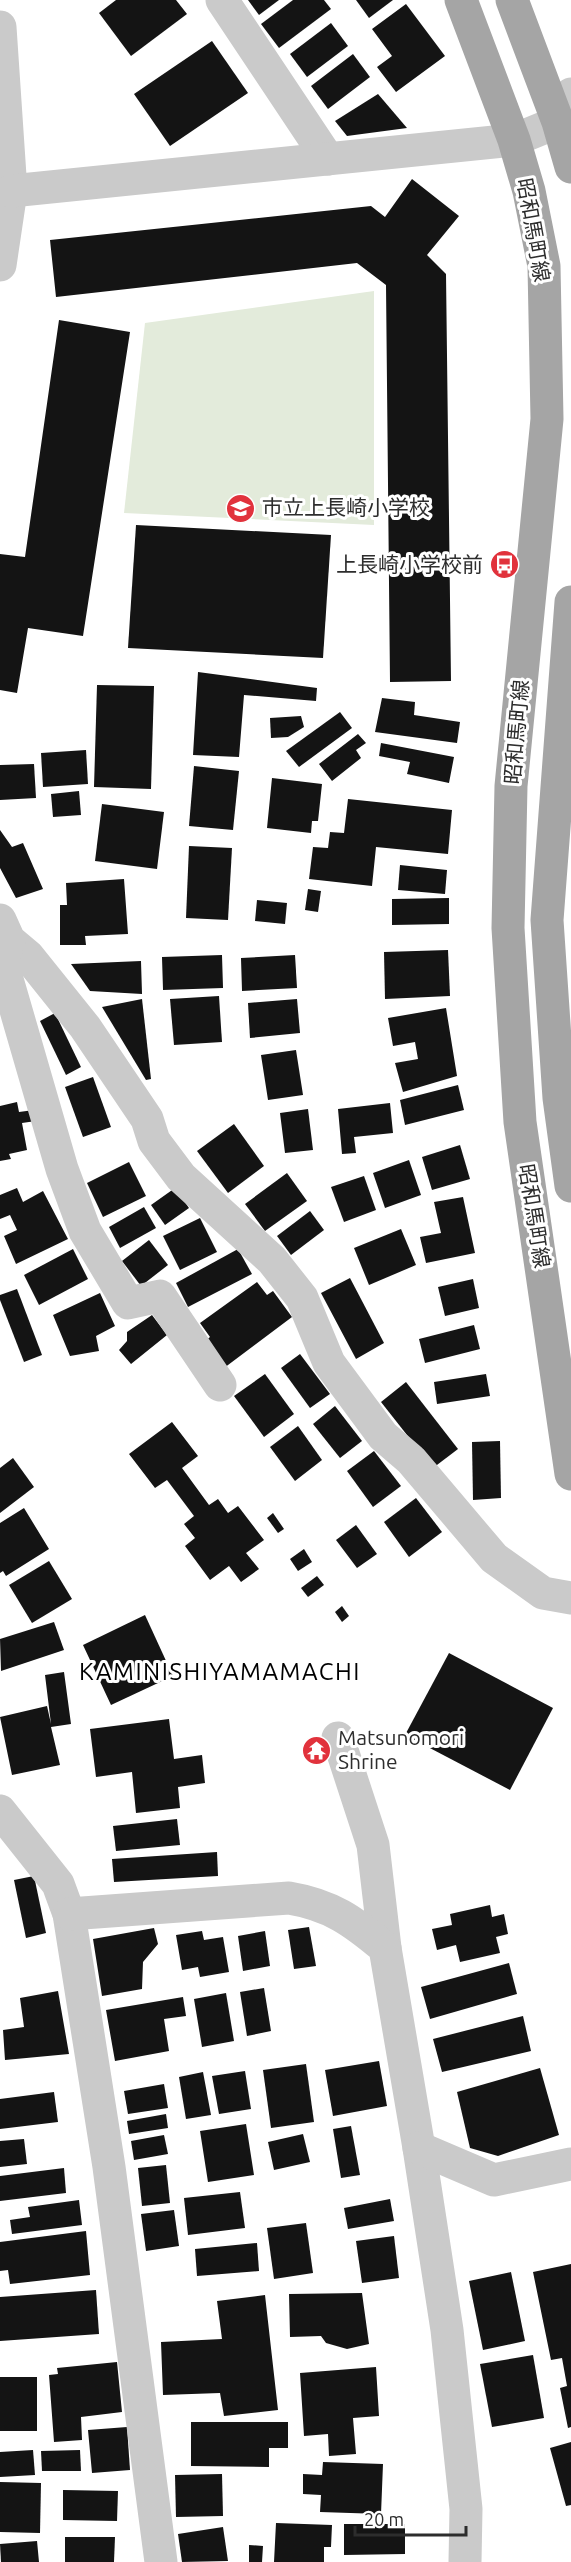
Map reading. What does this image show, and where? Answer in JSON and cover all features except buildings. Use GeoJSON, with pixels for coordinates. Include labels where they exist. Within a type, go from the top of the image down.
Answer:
{"type":"FeatureCollection","features":[{"type":"Feature","properties":{"kind":"main road","name":"昭和馬町線"},"geometry":{"type":"LineString","coordinates":[[461,0],[514,140],[529,191],[544,266],[547,419],[511,786],[508,928],[520,1122],[570,1456]]}},
{"type":"Feature","properties":{"kind":"main road"},"geometry":{"type":"LineString","coordinates":[[512,0],[567,113],[571,167]]}},
{"type":"Feature","properties":{"kind":"main road","name":"昭和馬町線"},"geometry":{"type":"LineString","coordinates":[[571,602],[547,920],[559,1098],[571,1186]]}},
{"type":"Feature","properties":{"kind":"street"},"geometry":{"type":"LineString","coordinates":[[222,0],[328,159]]}},
{"type":"Feature","properties":{"kind":"street"},"geometry":{"type":"LineString","coordinates":[[0,27],[11,191],[3,223],[0,264]]}},
{"type":"Feature","properties":{"kind":"street"},"geometry":{"type":"LineString","coordinates":[[11,191],[514,140],[567,113]]}},
{"type":"Feature","properties":{"kind":"street"},"geometry":{"type":"LineString","coordinates":[[5,930],[2,962],[62,1169],[85,1231],[128,1303],[160,1296],[220,1385]]}},
{"type":"Feature","properties":{"kind":"street"},"geometry":{"type":"LineString","coordinates":[[5,930],[85,1027],[147,1119],[154,1142],[181,1177],[272,1260],[302,1298],[329,1363],[383,1436],[411,1460],[494,1558],[543,1593],[571,1598]]}},
{"type":"Feature","properties":{"kind":"street"},"geometry":{"type":"LineString","coordinates":[[338,1738],[373,1845],[385,1948],[419,2148],[458,2422],[466,2509],[465,2562]]}},
{"type":"Feature","properties":{"kind":"street"},"geometry":{"type":"LineString","coordinates":[[0,1811],[58,1884],[69,1914],[110,2167],[161,2562]]}},
{"type":"Feature","properties":{"kind":"street"},"geometry":{"type":"LineString","coordinates":[[69,1914],[289,1898],[316,1903],[337,1911],[385,1948]]}},
{"type":"Feature","properties":{"kind":"street"},"geometry":{"type":"LineString","coordinates":[[419,2148],[494,2180],[571,2164]]}},
{"type":"Feature","properties":{"kind":"green space"},"geometry":{"type":"Polygon","coordinates":[[[374,291],[374,525],[124,513],[145,323],[374,291]]]}},
{"type":"Feature","properties":{"kind":"place","name":"市立上長崎小学校"},"geometry":{"type":"Point","coordinates":[241,508]}},
{"type":"Feature","properties":{"kind":"place","name":"上長崎小学校前"},"geometry":{"type":"Point","coordinates":[504,565]}},
{"type":"Feature","properties":{"kind":"place","name":"Matsunomori Shrine"},"geometry":{"type":"Point","coordinates":[317,1750]}},
{"type":"Feature","properties":{"kind":"district","name":"KAMINISHIYAMAMACHI"},"geometry":{"type":"Point","coordinates":[220,1672]}}]}
